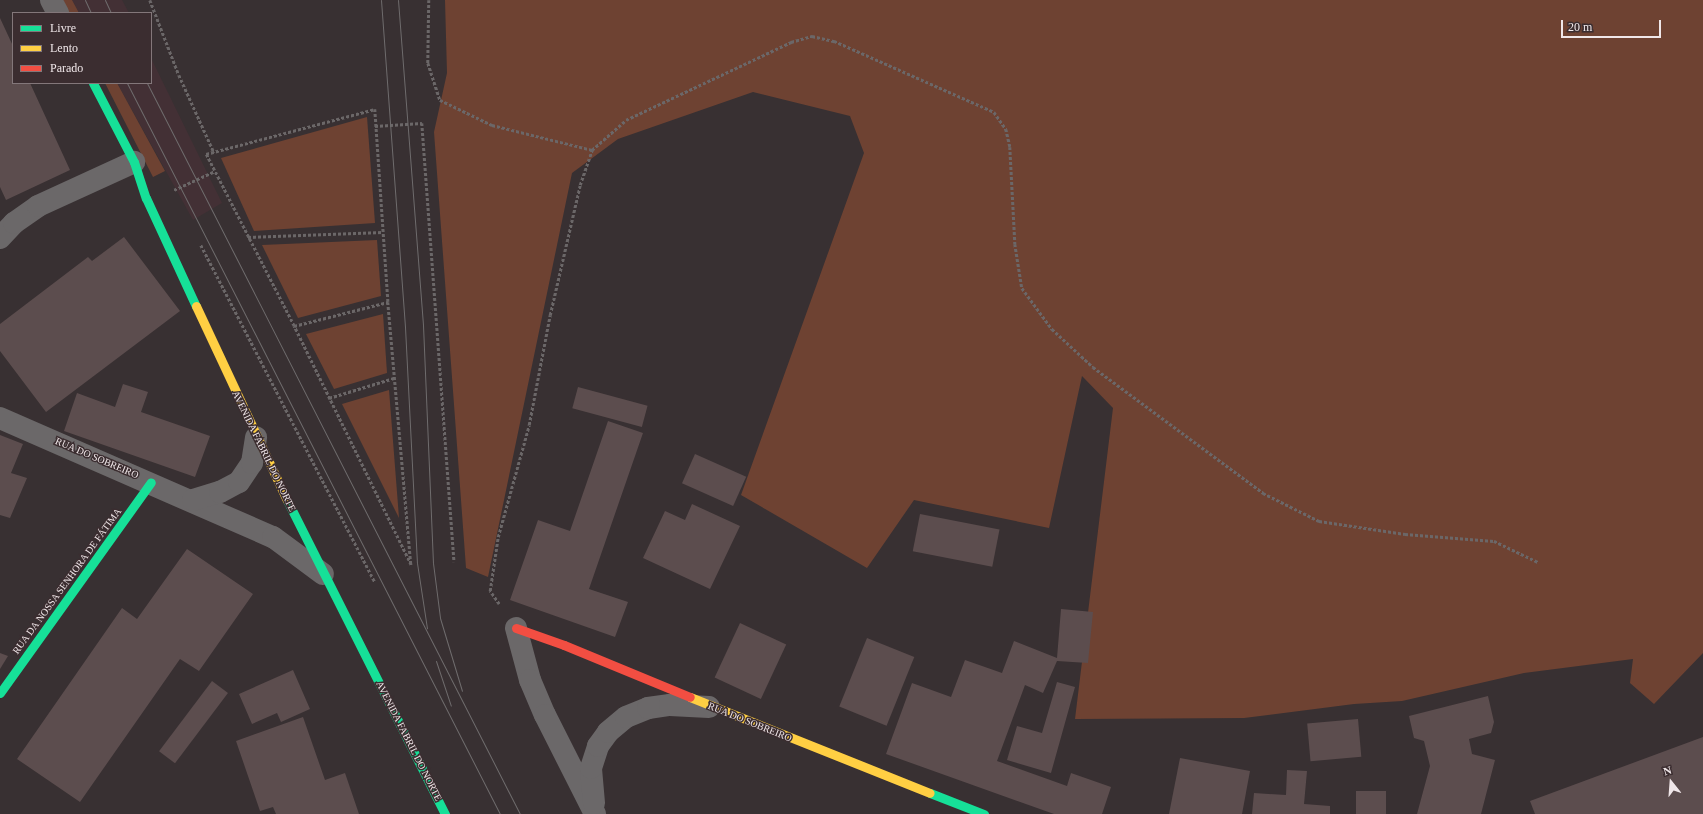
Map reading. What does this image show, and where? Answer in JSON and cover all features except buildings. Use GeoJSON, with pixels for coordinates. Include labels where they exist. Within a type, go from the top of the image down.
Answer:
{"type":"FeatureCollection","features":[{"type":"Feature","properties":{"kind":"street"},"geometry":{"type":"LineString","coordinates":[[51,0],[57,12]]}},
{"type":"Feature","properties":{"kind":"street","name":"AVENIDA FABRIL DO NORTE"},"geometry":{"type":"LineString","coordinates":[[94,84],[134,162],[146,198],[256,437],[323,574],[445,814]]}},
{"type":"Feature","properties":{"kind":"street"},"geometry":{"type":"LineString","coordinates":[[0,238],[14,223],[38,206],[134,162]]}},
{"type":"Feature","properties":{"kind":"street","name":"RUA DO SOBREIRO"},"geometry":{"type":"LineString","coordinates":[[0,418],[151,482],[273,537],[323,574]]}},
{"type":"Feature","properties":{"kind":"street"},"geometry":{"type":"LineString","coordinates":[[192,500],[220,492],[239,482],[252,463],[256,437]]}},
{"type":"Feature","properties":{"kind":"street","name":"RUA DA NOSSA SENHORA DE FÁTIMA"},"geometry":{"type":"LineString","coordinates":[[0,693],[151,482]]}},
{"type":"Feature","properties":{"kind":"street"},"geometry":{"type":"LineString","coordinates":[[516,628],[530,680],[545,715],[595,814]]}},
{"type":"Feature","properties":{"kind":"street","name":"RUA DO SOBREIRO"},"geometry":{"type":"LineString","coordinates":[[516,628],[564,645],[713,707],[984,814]]}},
{"type":"Feature","properties":{"kind":"street"},"geometry":{"type":"LineString","coordinates":[[595,814],[592,768],[598,746],[608,732],[626,717],[648,708],[692,705],[713,707]]}},
{"type":"Feature","properties":{"kind":"path"},"geometry":{"type":"LineString","coordinates":[[150,0],[179,75],[214,152]]}},
{"type":"Feature","properties":{"kind":"path"},"geometry":{"type":"LineString","coordinates":[[429,0],[428,63],[440,100],[492,126],[592,150]]}},
{"type":"Feature","properties":{"kind":"path"},"geometry":{"type":"LineString","coordinates":[[516,628],[490,591],[498,537],[529,425],[550,315],[580,185],[592,150],[626,120],[791,42],[812,36],[834,40],[994,112],[1006,129],[1010,147],[1015,244],[1022,288],[1052,329],[1092,367],[1250,484],[1263,493],[1320,521],[1405,534],[1494,541],[1538,562]]}},
{"type":"Feature","properties":{"kind":"path"},"geometry":{"type":"LineString","coordinates":[[375,109],[388,302],[411,565],[294,326],[206,154],[214,152],[375,109]]}},
{"type":"Feature","properties":{"kind":"path"},"geometry":{"type":"LineString","coordinates":[[375,126],[422,123],[454,562]]}},
{"type":"Feature","properties":{"kind":"path"},"geometry":{"type":"LineString","coordinates":[[181,186],[215,171]]}},
{"type":"Feature","properties":{"kind":"path"},"geometry":{"type":"LineString","coordinates":[[174,190],[177,196]]}},
{"type":"Feature","properties":{"kind":"path"},"geometry":{"type":"LineString","coordinates":[[248,237],[383,232]]}},
{"type":"Feature","properties":{"kind":"path"},"geometry":{"type":"LineString","coordinates":[[201,243],[375,582]]}},
{"type":"Feature","properties":{"kind":"path"},"geometry":{"type":"LineString","coordinates":[[294,326],[388,302]]}},
{"type":"Feature","properties":{"kind":"path"},"geometry":{"type":"LineString","coordinates":[[329,398],[394,378]]}},
{"type":"Feature","properties":{"kind":"shaded area"},"geometry":{"type":"Polygon","coordinates":[[[63,0],[72,0],[78,12],[69,12],[63,0]]]}},
{"type":"Feature","properties":{"kind":"shaded area"},"geometry":{"type":"Polygon","coordinates":[[[72,0],[122,0],[128,12],[78,12],[72,0]]]}},
{"type":"Feature","properties":{"kind":"shaded area"},"geometry":{"type":"Polygon","coordinates":[[[445,0],[1703,0],[1703,653],[1654,704],[1630,683],[1633,659],[1524,673],[1402,701],[1354,704],[1244,718],[1075,719],[1113,408],[1082,376],[1049,528],[914,500],[867,568],[741,495],[864,153],[850,116],[753,92],[618,139],[572,173],[488,577],[466,568],[434,132],[447,73],[445,0]]]}},
{"type":"Feature","properties":{"kind":"shaded area"},"geometry":{"type":"Polygon","coordinates":[[[152,60],[222,203],[193,220],[118,84],[152,84],[152,60]]]}},
{"type":"Feature","properties":{"kind":"shaded area"},"geometry":{"type":"Polygon","coordinates":[[[106,84],[118,84],[165,171],[153,177],[106,84]]]}},
{"type":"Feature","properties":{"kind":"shaded area"},"geometry":{"type":"Polygon","coordinates":[[[367,117],[375,223],[254,231],[221,158],[367,117]]]}},
{"type":"Feature","properties":{"kind":"shaded area"},"geometry":{"type":"Polygon","coordinates":[[[377,240],[381,296],[298,318],[262,245],[377,240]]]}},
{"type":"Feature","properties":{"kind":"shaded area"},"geometry":{"type":"Polygon","coordinates":[[[383,314],[387,373],[334,389],[306,334],[383,314]]]}},
{"type":"Feature","properties":{"kind":"shaded area"},"geometry":{"type":"Polygon","coordinates":[[[389,390],[399,518],[342,404],[389,390]]]}},
{"type":"Feature","properties":{"kind":"tram line"},"geometry":{"type":"LineString","coordinates":[[85,0],[91,12]]}},
{"type":"Feature","properties":{"kind":"tram line"},"geometry":{"type":"LineString","coordinates":[[105,0],[111,12]]}},
{"type":"Feature","properties":{"kind":"tram line"},"geometry":{"type":"LineString","coordinates":[[381,0],[405,327],[417,563],[427,628]]}},
{"type":"Feature","properties":{"kind":"tram line"},"geometry":{"type":"LineString","coordinates":[[398,0],[423,325],[433,563],[440,618],[462,691]]}},
{"type":"Feature","properties":{"kind":"tram line"},"geometry":{"type":"LineString","coordinates":[[128,84],[500,814]]}},
{"type":"Feature","properties":{"kind":"tram line"},"geometry":{"type":"LineString","coordinates":[[148,84],[520,814]]}},
{"type":"Feature","properties":{"kind":"tram line"},"geometry":{"type":"LineString","coordinates":[[436,661],[451,706]]}},
{"type":"Feature","properties":{"kind":"traffic: fast"},"geometry":{"type":"LineString","coordinates":[[94,84],[134,162],[146,198],[196,306]]}},
{"type":"Feature","properties":{"kind":"traffic: fast"},"geometry":{"type":"LineString","coordinates":[[0,693],[151,482]]}},
{"type":"Feature","properties":{"kind":"traffic: fast"},"geometry":{"type":"LineString","coordinates":[[287,500],[445,814]]}},
{"type":"Feature","properties":{"kind":"traffic: fast"},"geometry":{"type":"LineString","coordinates":[[930,793],[984,814]]}},
{"type":"Feature","properties":{"kind":"traffic: slow"},"geometry":{"type":"LineString","coordinates":[[196,306],[287,500]]}},
{"type":"Feature","properties":{"kind":"traffic: slow"},"geometry":{"type":"LineString","coordinates":[[690,697],[930,793]]}},
{"type":"Feature","properties":{"kind":"traffic: jam"},"geometry":{"type":"LineString","coordinates":[[516,628],[564,645],[690,697]]}}]}
